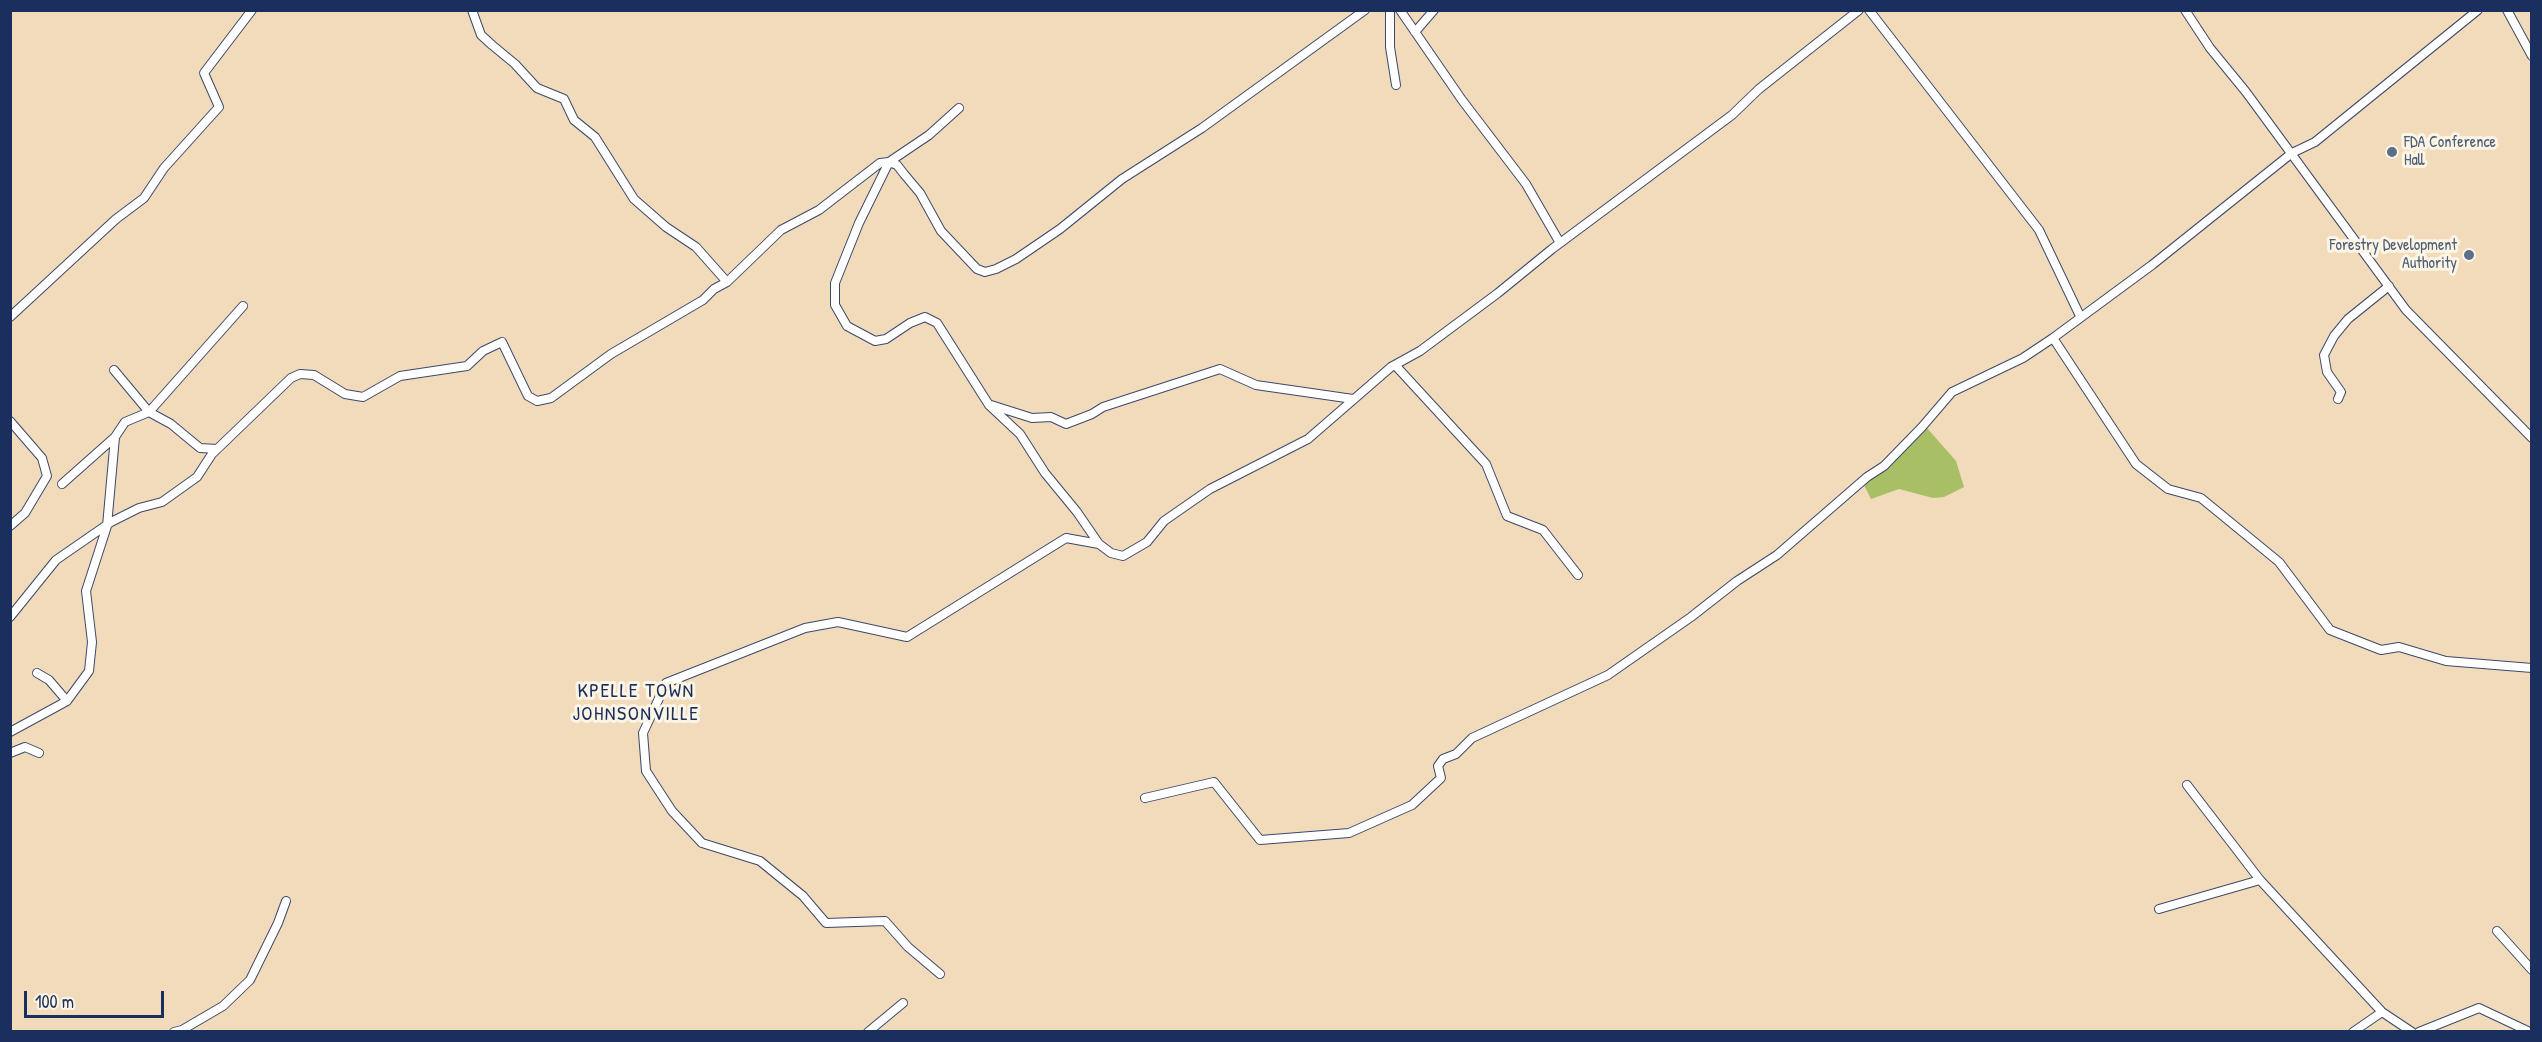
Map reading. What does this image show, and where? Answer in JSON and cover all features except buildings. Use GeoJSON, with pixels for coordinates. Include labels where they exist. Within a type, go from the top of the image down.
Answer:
{"type":"FeatureCollection","features":[{"type":"Feature","properties":{"kind":"street"},"geometry":{"type":"LineString","coordinates":[[10,317],[116,219],[144,198],[164,168],[219,107],[204,73],[252,10]]}},
{"type":"Feature","properties":{"kind":"street"},"geometry":{"type":"LineString","coordinates":[[472,10],[482,35],[492,45],[515,64],[537,88],[564,99],[574,120],[595,137],[634,199],[666,227],[696,247],[727,282]]}},
{"type":"Feature","properties":{"kind":"street"},"geometry":{"type":"LineString","coordinates":[[12,612],[56,560],[106,526],[139,508],[162,502],[197,477],[217,449],[291,378],[300,374],[314,375],[345,394],[363,397],[400,376],[421,371],[467,366],[483,351],[502,342],[528,396],[537,401],[551,398],[611,354],[727,282],[782,230],[819,210],[880,163],[889,162],[897,165],[920,194],[941,231],[977,269],[985,272],[1016,259],[1060,229],[1122,179],[1202,128],[1365,10]]}},
{"type":"Feature","properties":{"kind":"street"},"geometry":{"type":"LineString","coordinates":[[1390,10],[1390,47],[1396,85]]}},
{"type":"Feature","properties":{"kind":"street"},"geometry":{"type":"LineString","coordinates":[[1400,10],[1526,184],[1560,243]]}},
{"type":"Feature","properties":{"kind":"street"},"geometry":{"type":"LineString","coordinates":[[1415,32],[1434,10]]}},
{"type":"Feature","properties":{"kind":"street"},"geometry":{"type":"LineString","coordinates":[[959,108],[929,135],[889,162],[859,223],[835,283],[835,305],[847,326],[875,341],[886,339],[910,322],[925,317],[937,323],[989,405],[1020,434],[1045,473],[1077,512],[1099,544],[1111,553],[1123,556],[1147,542],[1164,521],[1210,489],[1308,439],[1395,365],[1420,351],[1732,115],[1759,89],[1859,10]]}},
{"type":"Feature","properties":{"kind":"street"},"geometry":{"type":"LineString","coordinates":[[1869,10],[2039,230],[2080,316]]}},
{"type":"Feature","properties":{"kind":"street"},"geometry":{"type":"LineString","coordinates":[[2185,10],[2210,48],[2292,153],[2406,310],[2532,438]]}},
{"type":"Feature","properties":{"kind":"street"},"geometry":{"type":"LineString","coordinates":[[1144,798],[1214,782],[1260,840],[1339,831],[1349,833],[1412,806],[1441,778],[1438,766],[1443,759],[1456,754],[1472,738],[1608,675],[1691,617],[1737,580],[1777,555],[1867,477],[1884,466],[1952,392],[2023,358],[2054,338],[2080,316],[2152,265],[2292,153],[2315,142],[2478,10]]}},
{"type":"Feature","properties":{"kind":"street"},"geometry":{"type":"LineString","coordinates":[[2506,10],[2532,56]]}},
{"type":"Feature","properties":{"kind":"street"},"geometry":{"type":"LineString","coordinates":[[2338,399],[2341,392],[2327,372],[2324,355],[2334,336],[2348,320],[2389,285]]}},
{"type":"Feature","properties":{"kind":"street"},"geometry":{"type":"LineString","coordinates":[[62,484],[115,437],[125,422],[149,412],[243,306]]}},
{"type":"Feature","properties":{"kind":"street"},"geometry":{"type":"LineString","coordinates":[[2054,338],[2136,464],[2168,489],[2201,498],[2279,562],[2330,630],[2381,650],[2399,647],[2446,661],[2532,668]]}},
{"type":"Feature","properties":{"kind":"street"},"geometry":{"type":"LineString","coordinates":[[1395,365],[1486,464],[1507,516],[1543,530],[1578,575]]}},
{"type":"Feature","properties":{"kind":"street"},"geometry":{"type":"LineString","coordinates":[[989,405],[1032,418],[1051,417],[1066,424],[1103,407],[1220,369],[1256,385],[1353,399]]}},
{"type":"Feature","properties":{"kind":"street"},"geometry":{"type":"LineString","coordinates":[[114,370],[149,412],[171,424],[200,448],[217,449]]}},
{"type":"Feature","properties":{"kind":"street"},"geometry":{"type":"LineString","coordinates":[[10,421],[42,458],[47,476],[25,513],[10,526]]}},
{"type":"Feature","properties":{"kind":"street"},"geometry":{"type":"LineString","coordinates":[[10,732],[67,701],[89,671],[92,642],[86,591],[106,526],[115,437]]}},
{"type":"Feature","properties":{"kind":"street"},"geometry":{"type":"LineString","coordinates":[[940,974],[908,947],[885,921],[826,922],[803,896],[760,861],[702,843],[672,811],[646,771],[643,733],[666,683],[805,628],[838,622],[907,637],[1066,538],[1099,544]]}},
{"type":"Feature","properties":{"kind":"street"},"geometry":{"type":"LineString","coordinates":[[37,673],[49,680],[67,701]]}},
{"type":"Feature","properties":{"kind":"street"},"geometry":{"type":"LineString","coordinates":[[10,753],[26,747],[39,753]]}},
{"type":"Feature","properties":{"kind":"street"},"geometry":{"type":"LineString","coordinates":[[2187,785],[2260,880],[2382,1012],[2412,1032]]}},
{"type":"Feature","properties":{"kind":"street"},"geometry":{"type":"LineString","coordinates":[[2159,909],[2260,880]]}},
{"type":"Feature","properties":{"kind":"street"},"geometry":{"type":"LineString","coordinates":[[174,1032],[182,1030],[223,1006],[250,980],[278,923],[286,901]]}},
{"type":"Feature","properties":{"kind":"street"},"geometry":{"type":"LineString","coordinates":[[2497,931],[2532,970]]}},
{"type":"Feature","properties":{"kind":"street"},"geometry":{"type":"LineString","coordinates":[[868,1032],[903,1003]]}},
{"type":"Feature","properties":{"kind":"street"},"geometry":{"type":"LineString","coordinates":[[2419,1032],[2479,1008],[2530,1032]]}},
{"type":"Feature","properties":{"kind":"street"},"geometry":{"type":"LineString","coordinates":[[2353,1032],[2382,1012]]}},
{"type":"Feature","properties":{"kind":"green space"},"geometry":{"type":"Polygon","coordinates":[[[1927,428],[1956,461],[1964,487],[1944,497],[1933,498],[1899,489],[1871,499],[1863,483],[1885,468],[1927,428]]]}},
{"type":"Feature","properties":{"kind":"place","name":"FDA Conference Hall"},"geometry":{"type":"Point","coordinates":[2392,152]}},
{"type":"Feature","properties":{"kind":"place","name":"Forestry Development Authority"},"geometry":{"type":"Point","coordinates":[2469,255]}},
{"type":"Feature","properties":{"kind":"district","name":"KPELLE TOWN JOHNSONVILLE"},"geometry":{"type":"Point","coordinates":[636,704]}}]}
